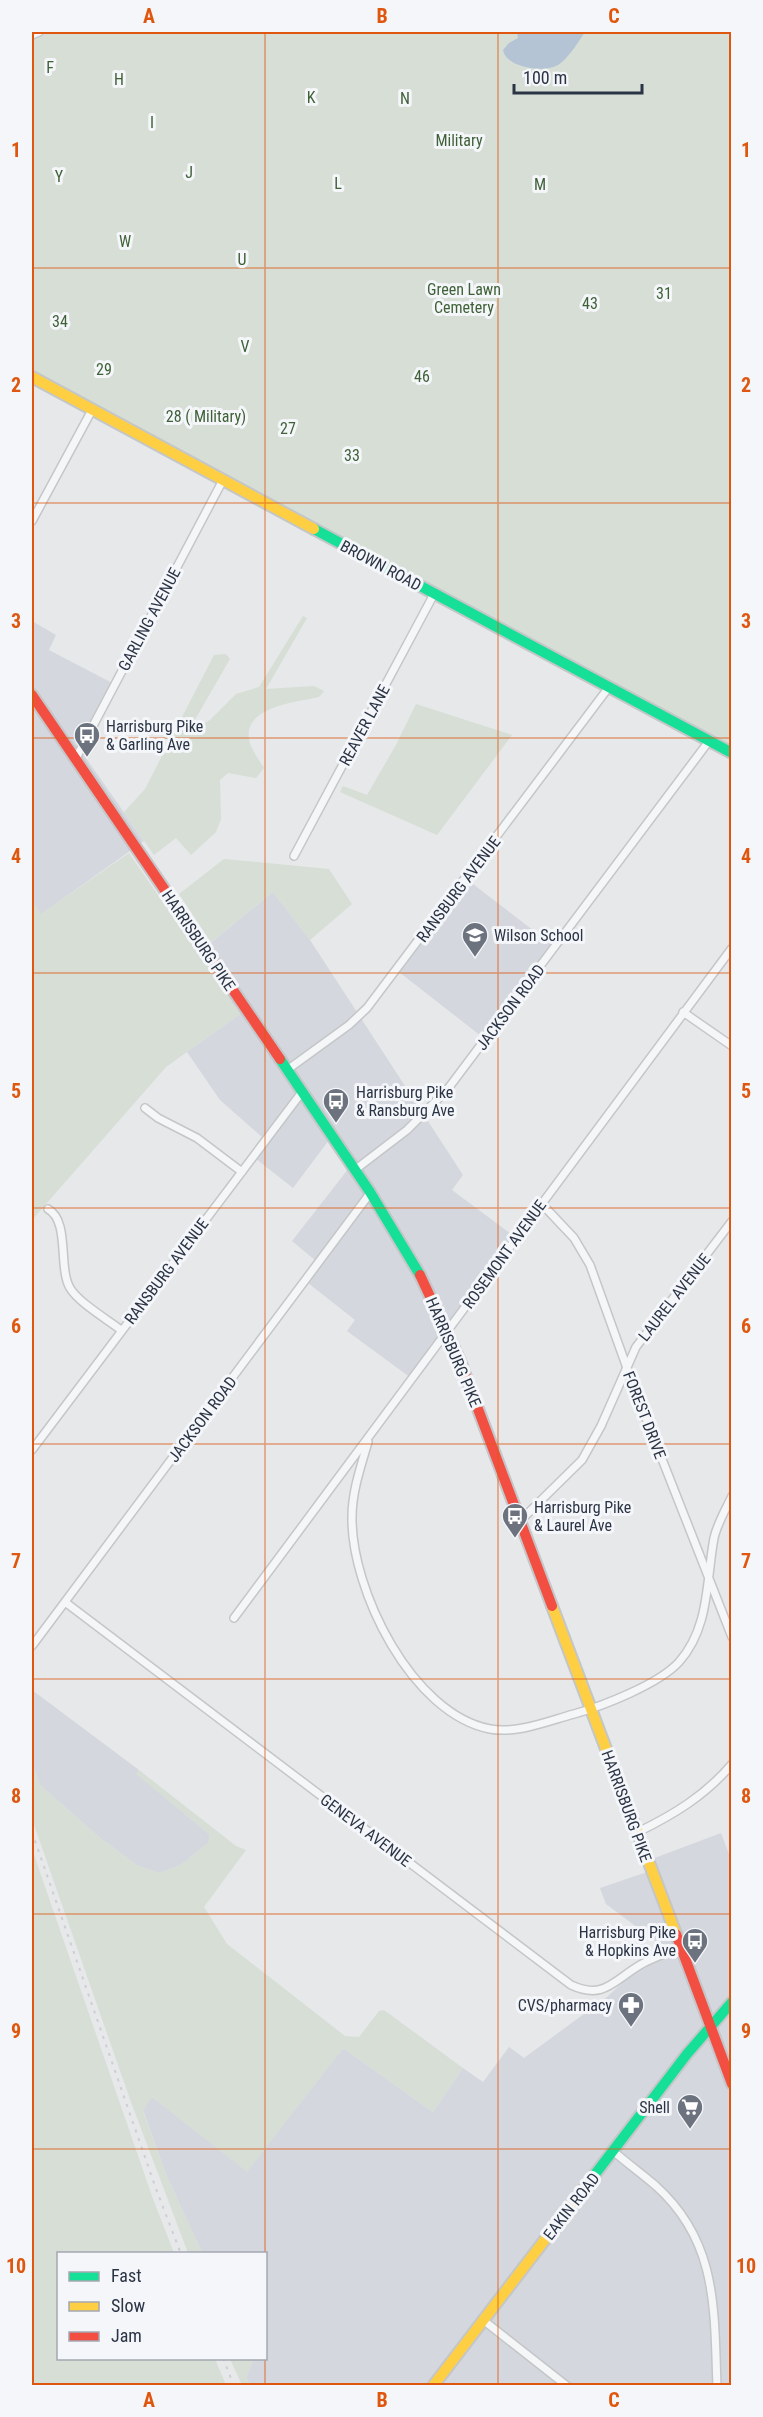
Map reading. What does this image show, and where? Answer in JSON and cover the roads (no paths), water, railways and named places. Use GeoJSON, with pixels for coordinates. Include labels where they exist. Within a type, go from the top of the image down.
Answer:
{"type":"FeatureCollection","features":[{"type":"Feature","properties":{"kind":"main road","name":"BROWN ROAD"},"geometry":{"type":"LineString","coordinates":[[32,377],[732,753]]}},
{"type":"Feature","properties":{"kind":"main road","name":"HARRISBURG PIKE"},"geometry":{"type":"LineString","coordinates":[[32,695],[356,1169],[420,1274],[448,1331],[732,2084]]}},
{"type":"Feature","properties":{"kind":"main road","name":"EAKIN ROAD"},"geometry":{"type":"LineString","coordinates":[[432,2385],[687,2054],[732,2002]]}},
{"type":"Feature","properties":{"kind":"street"},"geometry":{"type":"LineString","coordinates":[[32,35],[39,32]]}},
{"type":"Feature","properties":{"kind":"street"},"geometry":{"type":"LineString","coordinates":[[32,521],[92,410]]}},
{"type":"Feature","properties":{"kind":"street","name":"GARLING AVENUE"},"geometry":{"type":"LineString","coordinates":[[76,758],[223,480]]}},
{"type":"Feature","properties":{"kind":"street","name":"REAVER LANE"},"geometry":{"type":"LineString","coordinates":[[294,856],[434,594]]}},
{"type":"Feature","properties":{"kind":"street","name":"RANSBURG AVENUE"},"geometry":{"type":"LineString","coordinates":[[287,1070],[349,1025],[367,1008],[609,687]]}},
{"type":"Feature","properties":{"kind":"street","name":"JACKSON ROAD"},"geometry":{"type":"LineString","coordinates":[[356,1169],[407,1130],[447,1090],[709,741]]}},
{"type":"Feature","properties":{"kind":"street","name":"ROSEMONT AVENUE"},"geometry":{"type":"LineString","coordinates":[[234,1618],[732,948]]}},
{"type":"Feature","properties":{"kind":"street"},"geometry":{"type":"LineString","coordinates":[[683,1012],[732,1046]]}},
{"type":"Feature","properties":{"kind":"street","name":"RANSBURG AVENUE"},"geometry":{"type":"LineString","coordinates":[[32,1450],[302,1092]]}},
{"type":"Feature","properties":{"kind":"street"},"geometry":{"type":"LineString","coordinates":[[145,1108],[158,1118],[197,1138],[242,1172]]}},
{"type":"Feature","properties":{"kind":"street","name":"JACKSON ROAD"},"geometry":{"type":"LineString","coordinates":[[32,1646],[371,1192]]}},
{"type":"Feature","properties":{"kind":"street","name":"FOREST DRIVE"},"geometry":{"type":"LineString","coordinates":[[541,1203],[574,1238],[590,1264],[732,1637]]}},
{"type":"Feature","properties":{"kind":"street"},"geometry":{"type":"LineString","coordinates":[[48,1209],[53,1212],[62,1234],[64,1271],[71,1290],[121,1330]]}},
{"type":"Feature","properties":{"kind":"street","name":"LAUREL AVENUE"},"geometry":{"type":"LineString","coordinates":[[520,1521],[582,1460],[601,1426],[636,1347],[732,1221]]}},
{"type":"Feature","properties":{"kind":"street"},"geometry":{"type":"LineString","coordinates":[[369,1436],[354,1497],[352,1516],[354,1545],[370,1600],[393,1648],[416,1681],[440,1704],[471,1722],[491,1729],[528,1726],[591,1710],[658,1678],[678,1662],[698,1631],[710,1577],[714,1536],[732,1496]]}},
{"type":"Feature","properties":{"kind":"street","name":"GENEVA AVENUE"},"geometry":{"type":"LineString","coordinates":[[65,1602],[571,1985],[585,1990],[600,1990],[614,1984],[640,1965],[680,1948]]}},
{"type":"Feature","properties":{"kind":"street"},"geometry":{"type":"LineString","coordinates":[[636,1833],[685,1807],[705,1792],[732,1764]]}},
{"type":"Feature","properties":{"kind":"street"},"geometry":{"type":"LineString","coordinates":[[613,2151],[657,2187],[685,2219],[698,2240],[713,2292],[717,2385]]}},
{"type":"Feature","properties":{"kind":"street"},"geometry":{"type":"LineString","coordinates":[[483,2320],[567,2385]]}},
{"type":"Feature","properties":{"kind":"water"},"geometry":{"type":"Polygon","coordinates":[[[517,32],[585,32],[562,62],[552,67],[536,69],[518,65],[506,56],[503,50],[518,38],[517,32]]]}},
{"type":"Feature","properties":{"kind":"railway"},"geometry":{"type":"LineString","coordinates":[[32,1832],[155,2186],[180,2252]]}},
{"type":"Feature","properties":{"kind":"railway"},"geometry":{"type":"LineString","coordinates":[[224,2360],[234,2386]]}},
{"type":"Feature","properties":{"kind":"place","name":"Harrisburg Pike & Garling Ave"},"geometry":{"type":"Point","coordinates":[87,758]}},
{"type":"Feature","properties":{"kind":"place","name":"Wilson School"},"geometry":{"type":"Point","coordinates":[475,958]}},
{"type":"Feature","properties":{"kind":"place","name":"Harrisburg Pike & Ransburg Ave"},"geometry":{"type":"Point","coordinates":[336,1124]}},
{"type":"Feature","properties":{"kind":"place","name":"Harrisburg Pike & Laurel Ave"},"geometry":{"type":"Point","coordinates":[515,1539]}},
{"type":"Feature","properties":{"kind":"place","name":"Harrisburg Pike & Hopkins Ave"},"geometry":{"type":"Point","coordinates":[695,1964]}},
{"type":"Feature","properties":{"kind":"place","name":"CVS/pharmacy"},"geometry":{"type":"Point","coordinates":[631,2028]}},
{"type":"Feature","properties":{"kind":"place","name":"Shell"},"geometry":{"type":"Point","coordinates":[690,2130]}},
{"type":"Feature","properties":{"kind":"park label","name":"F"},"geometry":{"type":"Point","coordinates":[50,67]}},
{"type":"Feature","properties":{"kind":"park label","name":"H"},"geometry":{"type":"Point","coordinates":[119,79]}},
{"type":"Feature","properties":{"kind":"park label","name":"K"},"geometry":{"type":"Point","coordinates":[311,97]}},
{"type":"Feature","properties":{"kind":"park label","name":"N"},"geometry":{"type":"Point","coordinates":[405,98]}},
{"type":"Feature","properties":{"kind":"park label","name":"I"},"geometry":{"type":"Point","coordinates":[152,122]}},
{"type":"Feature","properties":{"kind":"park label","name":"Military"},"geometry":{"type":"Point","coordinates":[459,140]}},
{"type":"Feature","properties":{"kind":"park label","name":"J"},"geometry":{"type":"Point","coordinates":[189,172]}},
{"type":"Feature","properties":{"kind":"park label","name":"Y"},"geometry":{"type":"Point","coordinates":[59,176]}},
{"type":"Feature","properties":{"kind":"park label","name":"L"},"geometry":{"type":"Point","coordinates":[338,183]}},
{"type":"Feature","properties":{"kind":"park label","name":"M"},"geometry":{"type":"Point","coordinates":[540,184]}},
{"type":"Feature","properties":{"kind":"park label","name":"W"},"geometry":{"type":"Point","coordinates":[125,241]}},
{"type":"Feature","properties":{"kind":"park label","name":"U"},"geometry":{"type":"Point","coordinates":[242,259]}},
{"type":"Feature","properties":{"kind":"park label","name":"31"},"geometry":{"type":"Point","coordinates":[664,293]}},
{"type":"Feature","properties":{"kind":"park label","name":"Green Lawn Cemetery"},"geometry":{"type":"Point","coordinates":[464,298]}},
{"type":"Feature","properties":{"kind":"park label","name":"43"},"geometry":{"type":"Point","coordinates":[590,303]}},
{"type":"Feature","properties":{"kind":"park label","name":"34"},"geometry":{"type":"Point","coordinates":[60,321]}},
{"type":"Feature","properties":{"kind":"park label","name":"V"},"geometry":{"type":"Point","coordinates":[245,346]}},
{"type":"Feature","properties":{"kind":"park label","name":"29"},"geometry":{"type":"Point","coordinates":[104,369]}},
{"type":"Feature","properties":{"kind":"park label","name":"46"},"geometry":{"type":"Point","coordinates":[422,376]}},
{"type":"Feature","properties":{"kind":"park label","name":"28 ( Military)"},"geometry":{"type":"Point","coordinates":[206,416]}},
{"type":"Feature","properties":{"kind":"park label","name":"27"},"geometry":{"type":"Point","coordinates":[288,428]}},
{"type":"Feature","properties":{"kind":"park label","name":"33"},"geometry":{"type":"Point","coordinates":[352,455]}}]}
